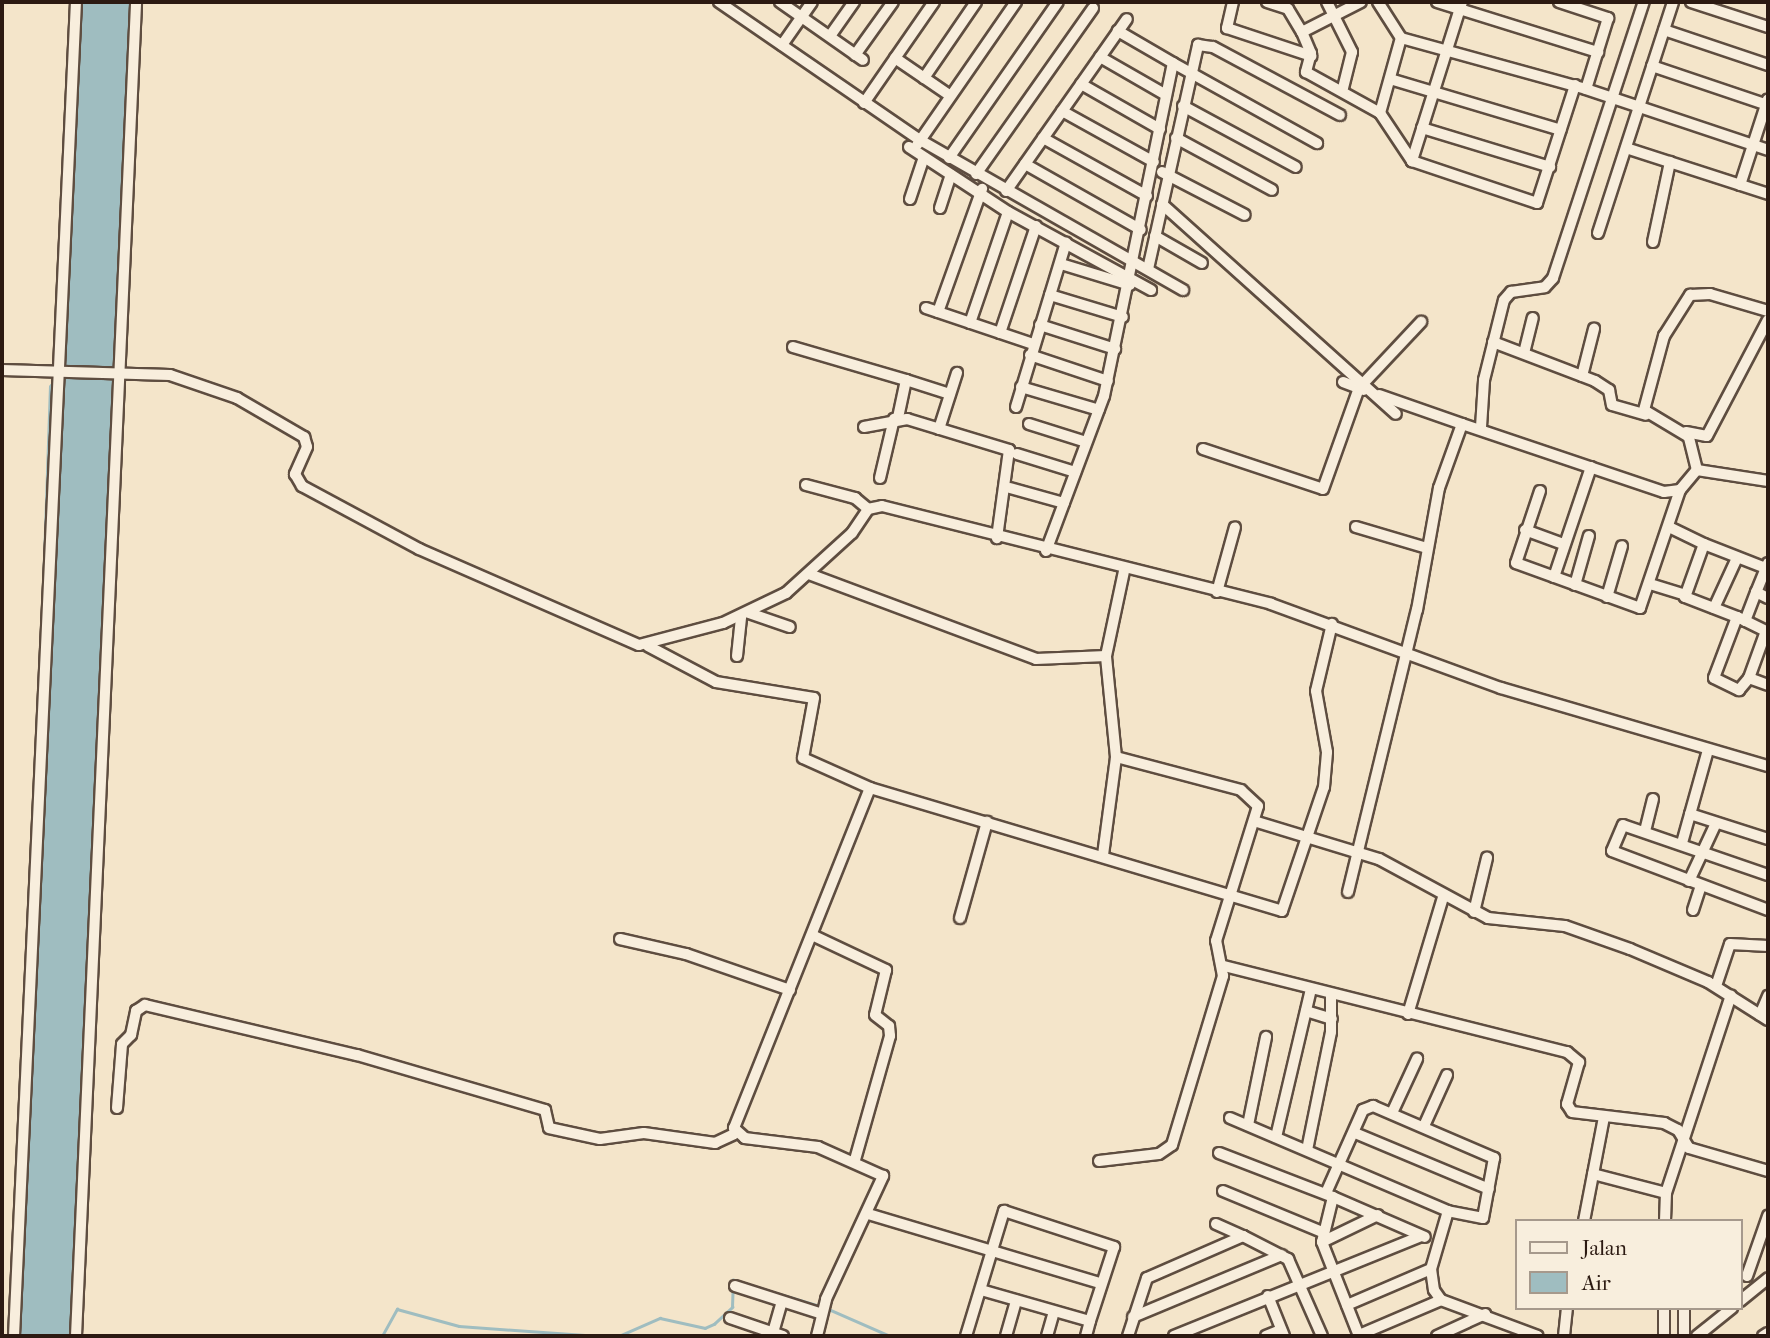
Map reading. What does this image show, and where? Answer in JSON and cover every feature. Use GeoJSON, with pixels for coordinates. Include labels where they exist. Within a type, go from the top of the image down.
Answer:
{"type":"FeatureCollection","features":[{"type":"Feature","properties":{"kind":"street"},"geometry":{"type":"LineString","coordinates":[[14,1336],[76,2]]}},
{"type":"Feature","properties":{"kind":"street"},"geometry":{"type":"LineString","coordinates":[[76,1336],[114,372],[136,2]]}},
{"type":"Feature","properties":{"kind":"street"},"geometry":{"type":"LineString","coordinates":[[780,2],[859,57],[892,2]]}},
{"type":"Feature","properties":{"kind":"street"},"geometry":{"type":"LineString","coordinates":[[782,45],[812,2]]}},
{"type":"Feature","properties":{"kind":"street"},"geometry":{"type":"LineString","coordinates":[[830,36],[854,2]]}},
{"type":"Feature","properties":{"kind":"street"},"geometry":{"type":"LineString","coordinates":[[864,103],[934,2]]}},
{"type":"Feature","properties":{"kind":"street"},"geometry":{"type":"LineString","coordinates":[[924,78],[976,2]]}},
{"type":"Feature","properties":{"kind":"street"},"geometry":{"type":"LineString","coordinates":[[909,199],[917,149],[949,95],[1016,2]]}},
{"type":"Feature","properties":{"kind":"street"},"geometry":{"type":"LineString","coordinates":[[949,158],[1058,2]]}},
{"type":"Feature","properties":{"kind":"street"},"geometry":{"type":"LineString","coordinates":[[1233,2],[1227,28],[1311,56]]}},
{"type":"Feature","properties":{"kind":"street"},"geometry":{"type":"LineString","coordinates":[[1267,2],[1288,9],[1302,32],[1311,56],[1306,72],[1343,88],[1380,113],[1412,161],[1534,203],[1550,167],[1561,130],[1598,52],[1608,19],[1591,6],[1559,2]]}},
{"type":"Feature","properties":{"kind":"street"},"geometry":{"type":"LineString","coordinates":[[1327,2],[1352,52],[1343,88]]}},
{"type":"Feature","properties":{"kind":"street"},"geometry":{"type":"LineString","coordinates":[[1302,32],[1361,2]]}},
{"type":"Feature","properties":{"kind":"street"},"geometry":{"type":"LineString","coordinates":[[1378,2],[1401,38],[1580,87],[1768,150]]}},
{"type":"Feature","properties":{"kind":"street"},"geometry":{"type":"LineString","coordinates":[[1437,2],[1461,6],[1598,52]]}},
{"type":"Feature","properties":{"kind":"street"},"geometry":{"type":"LineString","coordinates":[[1480,427],[1493,342],[1508,294],[1545,287],[1567,236],[1644,2]]}},
{"type":"Feature","properties":{"kind":"street"},"geometry":{"type":"LineString","coordinates":[[1598,233],[1673,2]]}},
{"type":"Feature","properties":{"kind":"street"},"geometry":{"type":"LineString","coordinates":[[1691,2],[1768,27]]}},
{"type":"Feature","properties":{"kind":"street"},"geometry":{"type":"LineString","coordinates":[[724,3],[864,103],[951,175],[1008,212],[1066,242],[1131,283]]}},
{"type":"Feature","properties":{"kind":"street"},"geometry":{"type":"LineString","coordinates":[[1412,161],[1461,6]]}},
{"type":"Feature","properties":{"kind":"street"},"geometry":{"type":"LineString","coordinates":[[938,312],[979,194],[981,177],[1093,8]]}},
{"type":"Feature","properties":{"kind":"street"},"geometry":{"type":"LineString","coordinates":[[1006,191],[1127,19]]}},
{"type":"Feature","properties":{"kind":"street"},"geometry":{"type":"LineString","coordinates":[[1664,30],[1768,65]]}},
{"type":"Feature","properties":{"kind":"street"},"geometry":{"type":"LineString","coordinates":[[1118,32],[1317,143]]}},
{"type":"Feature","properties":{"kind":"street"},"geometry":{"type":"LineString","coordinates":[[1380,113],[1401,38]]}},
{"type":"Feature","properties":{"kind":"street"},"geometry":{"type":"LineString","coordinates":[[1148,269],[1190,73],[1203,43],[1340,115]]}},
{"type":"Feature","properties":{"kind":"street"},"geometry":{"type":"LineString","coordinates":[[1100,57],[1167,96]]}},
{"type":"Feature","properties":{"kind":"street"},"geometry":{"type":"LineString","coordinates":[[895,58],[949,95]]}},
{"type":"Feature","properties":{"kind":"street"},"geometry":{"type":"LineString","coordinates":[[1046,551],[1108,380],[1131,283],[1173,63]]}},
{"type":"Feature","properties":{"kind":"street"},"geometry":{"type":"LineString","coordinates":[[1652,66],[1768,103],[1740,185]]}},
{"type":"Feature","properties":{"kind":"street"},"geometry":{"type":"LineString","coordinates":[[1391,79],[1561,130]]}},
{"type":"Feature","properties":{"kind":"street"},"geometry":{"type":"LineString","coordinates":[[1081,84],[1160,129]]}},
{"type":"Feature","properties":{"kind":"street"},"geometry":{"type":"LineString","coordinates":[[1183,106],[1296,167]]}},
{"type":"Feature","properties":{"kind":"street"},"geometry":{"type":"LineString","coordinates":[[1062,110],[1153,166],[1245,215]]}},
{"type":"Feature","properties":{"kind":"street"},"geometry":{"type":"LineString","coordinates":[[1422,128],[1550,167]]}},
{"type":"Feature","properties":{"kind":"street"},"geometry":{"type":"LineString","coordinates":[[1043,138],[1147,196]]}},
{"type":"Feature","properties":{"kind":"street"},"geometry":{"type":"LineString","coordinates":[[1176,138],[1272,190]]}},
{"type":"Feature","properties":{"kind":"street"},"geometry":{"type":"LineString","coordinates":[[1626,148],[1768,194]]}},
{"type":"Feature","properties":{"kind":"street"},"geometry":{"type":"LineString","coordinates":[[917,149],[949,158],[1183,289]]}},
{"type":"Feature","properties":{"kind":"street"},"geometry":{"type":"LineString","coordinates":[[1653,242],[1670,162]]}},
{"type":"Feature","properties":{"kind":"street"},"geometry":{"type":"LineString","coordinates":[[1025,164],[1141,230]]}},
{"type":"Feature","properties":{"kind":"street"},"geometry":{"type":"LineString","coordinates":[[940,208],[951,175]]}},
{"type":"Feature","properties":{"kind":"street"},"geometry":{"type":"LineString","coordinates":[[1162,204],[1396,414]]}},
{"type":"Feature","properties":{"kind":"street"},"geometry":{"type":"LineString","coordinates":[[970,323],[1008,212]]}},
{"type":"Feature","properties":{"kind":"street"},"geometry":{"type":"LineString","coordinates":[[1000,333],[1036,226]]}},
{"type":"Feature","properties":{"kind":"street"},"geometry":{"type":"LineString","coordinates":[[1155,236],[1202,263]]}},
{"type":"Feature","properties":{"kind":"street"},"geometry":{"type":"LineString","coordinates":[[1016,407],[1066,242]]}},
{"type":"Feature","properties":{"kind":"street"},"geometry":{"type":"LineString","coordinates":[[1061,264],[1151,290]]}},
{"type":"Feature","properties":{"kind":"street"},"geometry":{"type":"LineString","coordinates":[[1646,415],[1657,352],[1685,300],[1710,294],[1768,311]]}},
{"type":"Feature","properties":{"kind":"street"},"geometry":{"type":"LineString","coordinates":[[1050,295],[1123,317]]}},
{"type":"Feature","properties":{"kind":"street"},"geometry":{"type":"LineString","coordinates":[[926,308],[1000,333],[1032,350],[1108,380]]}},
{"type":"Feature","properties":{"kind":"street"},"geometry":{"type":"LineString","coordinates":[[1524,353],[1533,318]]}},
{"type":"Feature","properties":{"kind":"street"},"geometry":{"type":"LineString","coordinates":[[1493,342],[1606,387],[1612,405],[1646,415],[1683,431],[1707,436],[1768,320]]}},
{"type":"Feature","properties":{"kind":"street"},"geometry":{"type":"LineString","coordinates":[[1203,449],[1323,489],[1359,388],[1421,322]]}},
{"type":"Feature","properties":{"kind":"street"},"geometry":{"type":"LineString","coordinates":[[1040,324],[1115,349]]}},
{"type":"Feature","properties":{"kind":"street"},"geometry":{"type":"LineString","coordinates":[[1582,376],[1594,328]]}},
{"type":"Feature","properties":{"kind":"street"},"geometry":{"type":"LineString","coordinates":[[793,347],[950,394]]}},
{"type":"Feature","properties":{"kind":"street"},"geometry":{"type":"LineString","coordinates":[[2,370],[39,374],[73,371],[181,377],[237,398],[304,437],[307,447],[295,474],[302,486],[419,549],[648,646],[716,682],[814,698],[803,758],[870,788],[1102,855],[1230,898],[1282,911],[1326,775],[1316,691],[1332,624]]}},
{"type":"Feature","properties":{"kind":"street"},"geometry":{"type":"LineString","coordinates":[[939,429],[957,373]]}},
{"type":"Feature","properties":{"kind":"street"},"geometry":{"type":"LineString","coordinates":[[39,374],[58,390]]}},
{"type":"Feature","properties":{"kind":"street"},"geometry":{"type":"LineString","coordinates":[[880,478],[906,380]]}},
{"type":"Feature","properties":{"kind":"street"},"geometry":{"type":"LineString","coordinates":[[1343,382],[1664,492],[1680,490]]}},
{"type":"Feature","properties":{"kind":"street"},"geometry":{"type":"LineString","coordinates":[[1021,387],[1099,410]]}},
{"type":"Feature","properties":{"kind":"street"},"geometry":{"type":"LineString","coordinates":[[864,427],[896,419],[1009,450],[997,538]]}},
{"type":"Feature","properties":{"kind":"street"},"geometry":{"type":"LineString","coordinates":[[1029,424],[1086,442]]}},
{"type":"Feature","properties":{"kind":"street"},"geometry":{"type":"LineString","coordinates":[[1348,892],[1360,852],[1407,650],[1444,469],[1462,424]]}},
{"type":"Feature","properties":{"kind":"street"},"geometry":{"type":"LineString","coordinates":[[1540,491],[1516,563],[1640,608],[1680,490],[1696,470],[1692,442],[1683,431]]}},
{"type":"Feature","properties":{"kind":"street"},"geometry":{"type":"LineString","coordinates":[[1017,454],[1075,472]]}},
{"type":"Feature","properties":{"kind":"street"},"geometry":{"type":"LineString","coordinates":[[1554,577],[1591,467]]}},
{"type":"Feature","properties":{"kind":"street"},"geometry":{"type":"LineString","coordinates":[[1696,470],[1768,481]]}},
{"type":"Feature","properties":{"kind":"street"},"geometry":{"type":"LineString","coordinates":[[806,485],[855,498],[868,509]]}},
{"type":"Feature","properties":{"kind":"street"},"geometry":{"type":"LineString","coordinates":[[1010,488],[1064,503]]}},
{"type":"Feature","properties":{"kind":"street"},"geometry":{"type":"LineString","coordinates":[[648,646],[745,615],[809,574],[852,533],[868,509],[882,506],[1332,624],[1407,650],[1501,688],[1768,766]]}},
{"type":"Feature","properties":{"kind":"street"},"geometry":{"type":"LineString","coordinates":[[1217,592],[1235,527]]}},
{"type":"Feature","properties":{"kind":"street"},"geometry":{"type":"LineString","coordinates":[[1356,527],[1427,548]]}},
{"type":"Feature","properties":{"kind":"street"},"geometry":{"type":"LineString","coordinates":[[1650,584],[1683,594],[1741,619],[1767,632],[1744,690],[1715,682],[1741,619],[1756,592],[1765,565],[1737,558],[1668,527]]}},
{"type":"Feature","properties":{"kind":"street"},"geometry":{"type":"LineString","coordinates":[[1525,530],[1563,544]]}},
{"type":"Feature","properties":{"kind":"street"},"geometry":{"type":"LineString","coordinates":[[1574,585],[1589,536]]}},
{"type":"Feature","properties":{"kind":"street"},"geometry":{"type":"LineString","coordinates":[[1683,594],[1704,544]]}},
{"type":"Feature","properties":{"kind":"street"},"geometry":{"type":"LineString","coordinates":[[1607,597],[1622,546]]}},
{"type":"Feature","properties":{"kind":"street"},"geometry":{"type":"LineString","coordinates":[[1714,608],[1737,558]]}},
{"type":"Feature","properties":{"kind":"street"},"geometry":{"type":"LineString","coordinates":[[1102,855],[1116,757],[1106,656],[1124,571]]}},
{"type":"Feature","properties":{"kind":"street"},"geometry":{"type":"LineString","coordinates":[[809,574],[1036,659],[1106,656]]}},
{"type":"Feature","properties":{"kind":"street"},"geometry":{"type":"LineString","coordinates":[[1756,592],[1768,598]]}},
{"type":"Feature","properties":{"kind":"street"},"geometry":{"type":"LineString","coordinates":[[745,615],[790,627]]}},
{"type":"Feature","properties":{"kind":"street"},"geometry":{"type":"LineString","coordinates":[[737,656],[745,615]]}},
{"type":"Feature","properties":{"kind":"street"},"geometry":{"type":"LineString","coordinates":[[1749,678],[1768,685]]}},
{"type":"Feature","properties":{"kind":"street"},"geometry":{"type":"LineString","coordinates":[[1682,843],[1708,750]]}},
{"type":"Feature","properties":{"kind":"street"},"geometry":{"type":"LineString","coordinates":[[1099,1161],[1159,1154],[1172,1146],[1224,966],[1216,941],[1257,822],[1252,795],[1177,769],[1116,757]]}},
{"type":"Feature","properties":{"kind":"street"},"geometry":{"type":"LineString","coordinates":[[734,1134],[870,788]]}},
{"type":"Feature","properties":{"kind":"street"},"geometry":{"type":"LineString","coordinates":[[1645,831],[1653,799]]}},
{"type":"Feature","properties":{"kind":"street"},"geometry":{"type":"LineString","coordinates":[[1690,814],[1768,839]]}},
{"type":"Feature","properties":{"kind":"street"},"geometry":{"type":"LineString","coordinates":[[960,918],[987,822]]}},
{"type":"Feature","properties":{"kind":"street"},"geometry":{"type":"LineString","coordinates":[[1257,822],[1360,852],[1406,870],[1443,897],[1474,912],[1565,926],[1716,986],[1764,1018],[1768,996]]}},
{"type":"Feature","properties":{"kind":"street"},"geometry":{"type":"LineString","coordinates":[[1689,881],[1716,823]]}},
{"type":"Feature","properties":{"kind":"street"},"geometry":{"type":"LineString","coordinates":[[1768,875],[1682,843],[1621,826],[1613,853],[1768,910]]}},
{"type":"Feature","properties":{"kind":"street"},"geometry":{"type":"LineString","coordinates":[[1474,912],[1487,858]]}},
{"type":"Feature","properties":{"kind":"street"},"geometry":{"type":"LineString","coordinates":[[1693,910],[1701,886]]}},
{"type":"Feature","properties":{"kind":"street"},"geometry":{"type":"LineString","coordinates":[[1408,1014],[1443,897]]}},
{"type":"Feature","properties":{"kind":"street"},"geometry":{"type":"LineString","coordinates":[[812,935],[886,971],[875,1015],[889,1026],[890,1036],[856,1160]]}},
{"type":"Feature","properties":{"kind":"street"},"geometry":{"type":"LineString","coordinates":[[620,939],[686,954],[790,990]]}},
{"type":"Feature","properties":{"kind":"street"},"geometry":{"type":"LineString","coordinates":[[1716,986],[1730,944],[1768,946]]}},
{"type":"Feature","properties":{"kind":"street"},"geometry":{"type":"LineString","coordinates":[[1224,966],[1574,1056],[1569,1108],[1604,1117],[1664,1123],[1683,1136],[1689,1148],[1768,1171]]}},
{"type":"Feature","properties":{"kind":"street"},"geometry":{"type":"LineString","coordinates":[[1276,1137],[1311,989]]}},
{"type":"Feature","properties":{"kind":"street"},"geometry":{"type":"LineString","coordinates":[[1307,1150],[1332,1019],[1331,995]]}},
{"type":"Feature","properties":{"kind":"street"},"geometry":{"type":"LineString","coordinates":[[1665,1219],[1666,1193],[1731,995]]}},
{"type":"Feature","properties":{"kind":"street"},"geometry":{"type":"LineString","coordinates":[[117,1108],[122,1044],[131,1035],[136,1011],[145,1005],[357,1055],[545,1110],[549,1128],[600,1139],[644,1133],[715,1143],[734,1134],[818,1147],[856,1160],[883,1176],[823,1309],[817,1336]]}},
{"type":"Feature","properties":{"kind":"street"},"geometry":{"type":"LineString","coordinates":[[1306,1011],[1332,1019]]}},
{"type":"Feature","properties":{"kind":"street"},"geometry":{"type":"LineString","coordinates":[[1248,1125],[1266,1037]]}},
{"type":"Feature","properties":{"kind":"street"},"geometry":{"type":"LineString","coordinates":[[1392,1113],[1417,1059]]}},
{"type":"Feature","properties":{"kind":"street"},"geometry":{"type":"LineString","coordinates":[[1424,1126],[1447,1075]]}},
{"type":"Feature","properties":{"kind":"street"},"geometry":{"type":"LineString","coordinates":[[1230,1118],[1340,1163],[1448,1211],[1481,1220],[1494,1158],[1424,1126],[1368,1106],[1340,1163],[1329,1195],[1322,1237],[1359,1335],[1441,1300],[1485,1314],[1529,1335]]}},
{"type":"Feature","properties":{"kind":"street"},"geometry":{"type":"LineString","coordinates":[[1584,1219],[1604,1117]]}},
{"type":"Feature","properties":{"kind":"street"},"geometry":{"type":"LineString","coordinates":[[1355,1133],[1489,1189]]}},
{"type":"Feature","properties":{"kind":"street"},"geometry":{"type":"LineString","coordinates":[[1219,1153],[1329,1195],[1437,1241]]}},
{"type":"Feature","properties":{"kind":"street"},"geometry":{"type":"LineString","coordinates":[[1593,1174],[1666,1193]]}},
{"type":"Feature","properties":{"kind":"street"},"geometry":{"type":"LineString","coordinates":[[1223,1191],[1322,1237],[1378,1215]]}},
{"type":"Feature","properties":{"kind":"street"},"geometry":{"type":"LineString","coordinates":[[966,1336],[1004,1211],[1091,1237],[1114,1247],[1100,1283],[1086,1336]]}},
{"type":"Feature","properties":{"kind":"street"},"geometry":{"type":"LineString","coordinates":[[1441,1300],[1431,1269],[1437,1241],[1448,1211]]}},
{"type":"Feature","properties":{"kind":"street"},"geometry":{"type":"LineString","coordinates":[[868,1214],[1100,1283]]}},
{"type":"Feature","properties":{"kind":"street"},"geometry":{"type":"LineString","coordinates":[[1767,1281],[1744,1275],[1768,1216]]}},
{"type":"Feature","properties":{"kind":"street"},"geometry":{"type":"LineString","coordinates":[[1216,1224],[1282,1255],[1301,1285],[1322,1336]]}},
{"type":"Feature","properties":{"kind":"street"},"geometry":{"type":"LineString","coordinates":[[1128,1336],[1133,1317],[1153,1273],[1242,1236]]}},
{"type":"Feature","properties":{"kind":"street"},"geometry":{"type":"LineString","coordinates":[[1174,1336],[1422,1236]]}},
{"type":"Feature","properties":{"kind":"street"},"geometry":{"type":"LineString","coordinates":[[1133,1317],[1282,1255]]}},
{"type":"Feature","properties":{"kind":"street"},"geometry":{"type":"LineString","coordinates":[[1346,1306],[1431,1269]]}},
{"type":"Feature","properties":{"kind":"street"},"geometry":{"type":"LineString","coordinates":[[1742,1300],[1767,1281]]}},
{"type":"Feature","properties":{"kind":"street"},"geometry":{"type":"LineString","coordinates":[[735,1286],[782,1302],[823,1309]]}},
{"type":"Feature","properties":{"kind":"street"},"geometry":{"type":"LineString","coordinates":[[981,1290],[1090,1321]]}},
{"type":"Feature","properties":{"kind":"street"},"geometry":{"type":"LineString","coordinates":[[1266,1336],[1283,1333],[1268,1296]]}},
{"type":"Feature","properties":{"kind":"street"},"geometry":{"type":"LineString","coordinates":[[1006,1336],[1016,1300]]}},
{"type":"Feature","properties":{"kind":"street"},"geometry":{"type":"LineString","coordinates":[[730,1318],[776,1335],[782,1302]]}},
{"type":"Feature","properties":{"kind":"street"},"geometry":{"type":"LineString","coordinates":[[1564,1336],[1567,1310]]}},
{"type":"Feature","properties":{"kind":"street"},"geometry":{"type":"LineString","coordinates":[[1664,1310],[1664,1336]]}},
{"type":"Feature","properties":{"kind":"street"},"geometry":{"type":"LineString","coordinates":[[1684,1310],[1684,1336]]}},
{"type":"Feature","properties":{"kind":"street"},"geometry":{"type":"LineString","coordinates":[[1697,1336],[1730,1310]]}},
{"type":"Feature","properties":{"kind":"street"},"geometry":{"type":"LineString","coordinates":[[1047,1336],[1054,1312]]}},
{"type":"Feature","properties":{"kind":"street"},"geometry":{"type":"LineString","coordinates":[[1437,1336],[1485,1314]]}},
{"type":"Feature","properties":{"kind":"street"},"geometry":{"type":"LineString","coordinates":[[1763,1336],[1768,1332]]}},
{"type":"Feature","properties":{"kind":"water"},"geometry":{"type":"Polygon","coordinates":[[[75,2],[136,2],[76,1336],[16,1336],[49,386],[59,374],[75,2]]]}},
{"type":"Feature","properties":{"kind":"waterway"},"geometry":{"type":"LineString","coordinates":[[619,1336],[660,1318],[705,1328],[714,1324],[732,1307],[733,1280],[820,1306]]}},
{"type":"Feature","properties":{"kind":"waterway"},"geometry":{"type":"LineString","coordinates":[[826,1308],[890,1336]]}},
{"type":"Feature","properties":{"kind":"waterway"},"geometry":{"type":"LineString","coordinates":[[382,1336],[397,1309],[459,1326],[599,1336]]}}]}
